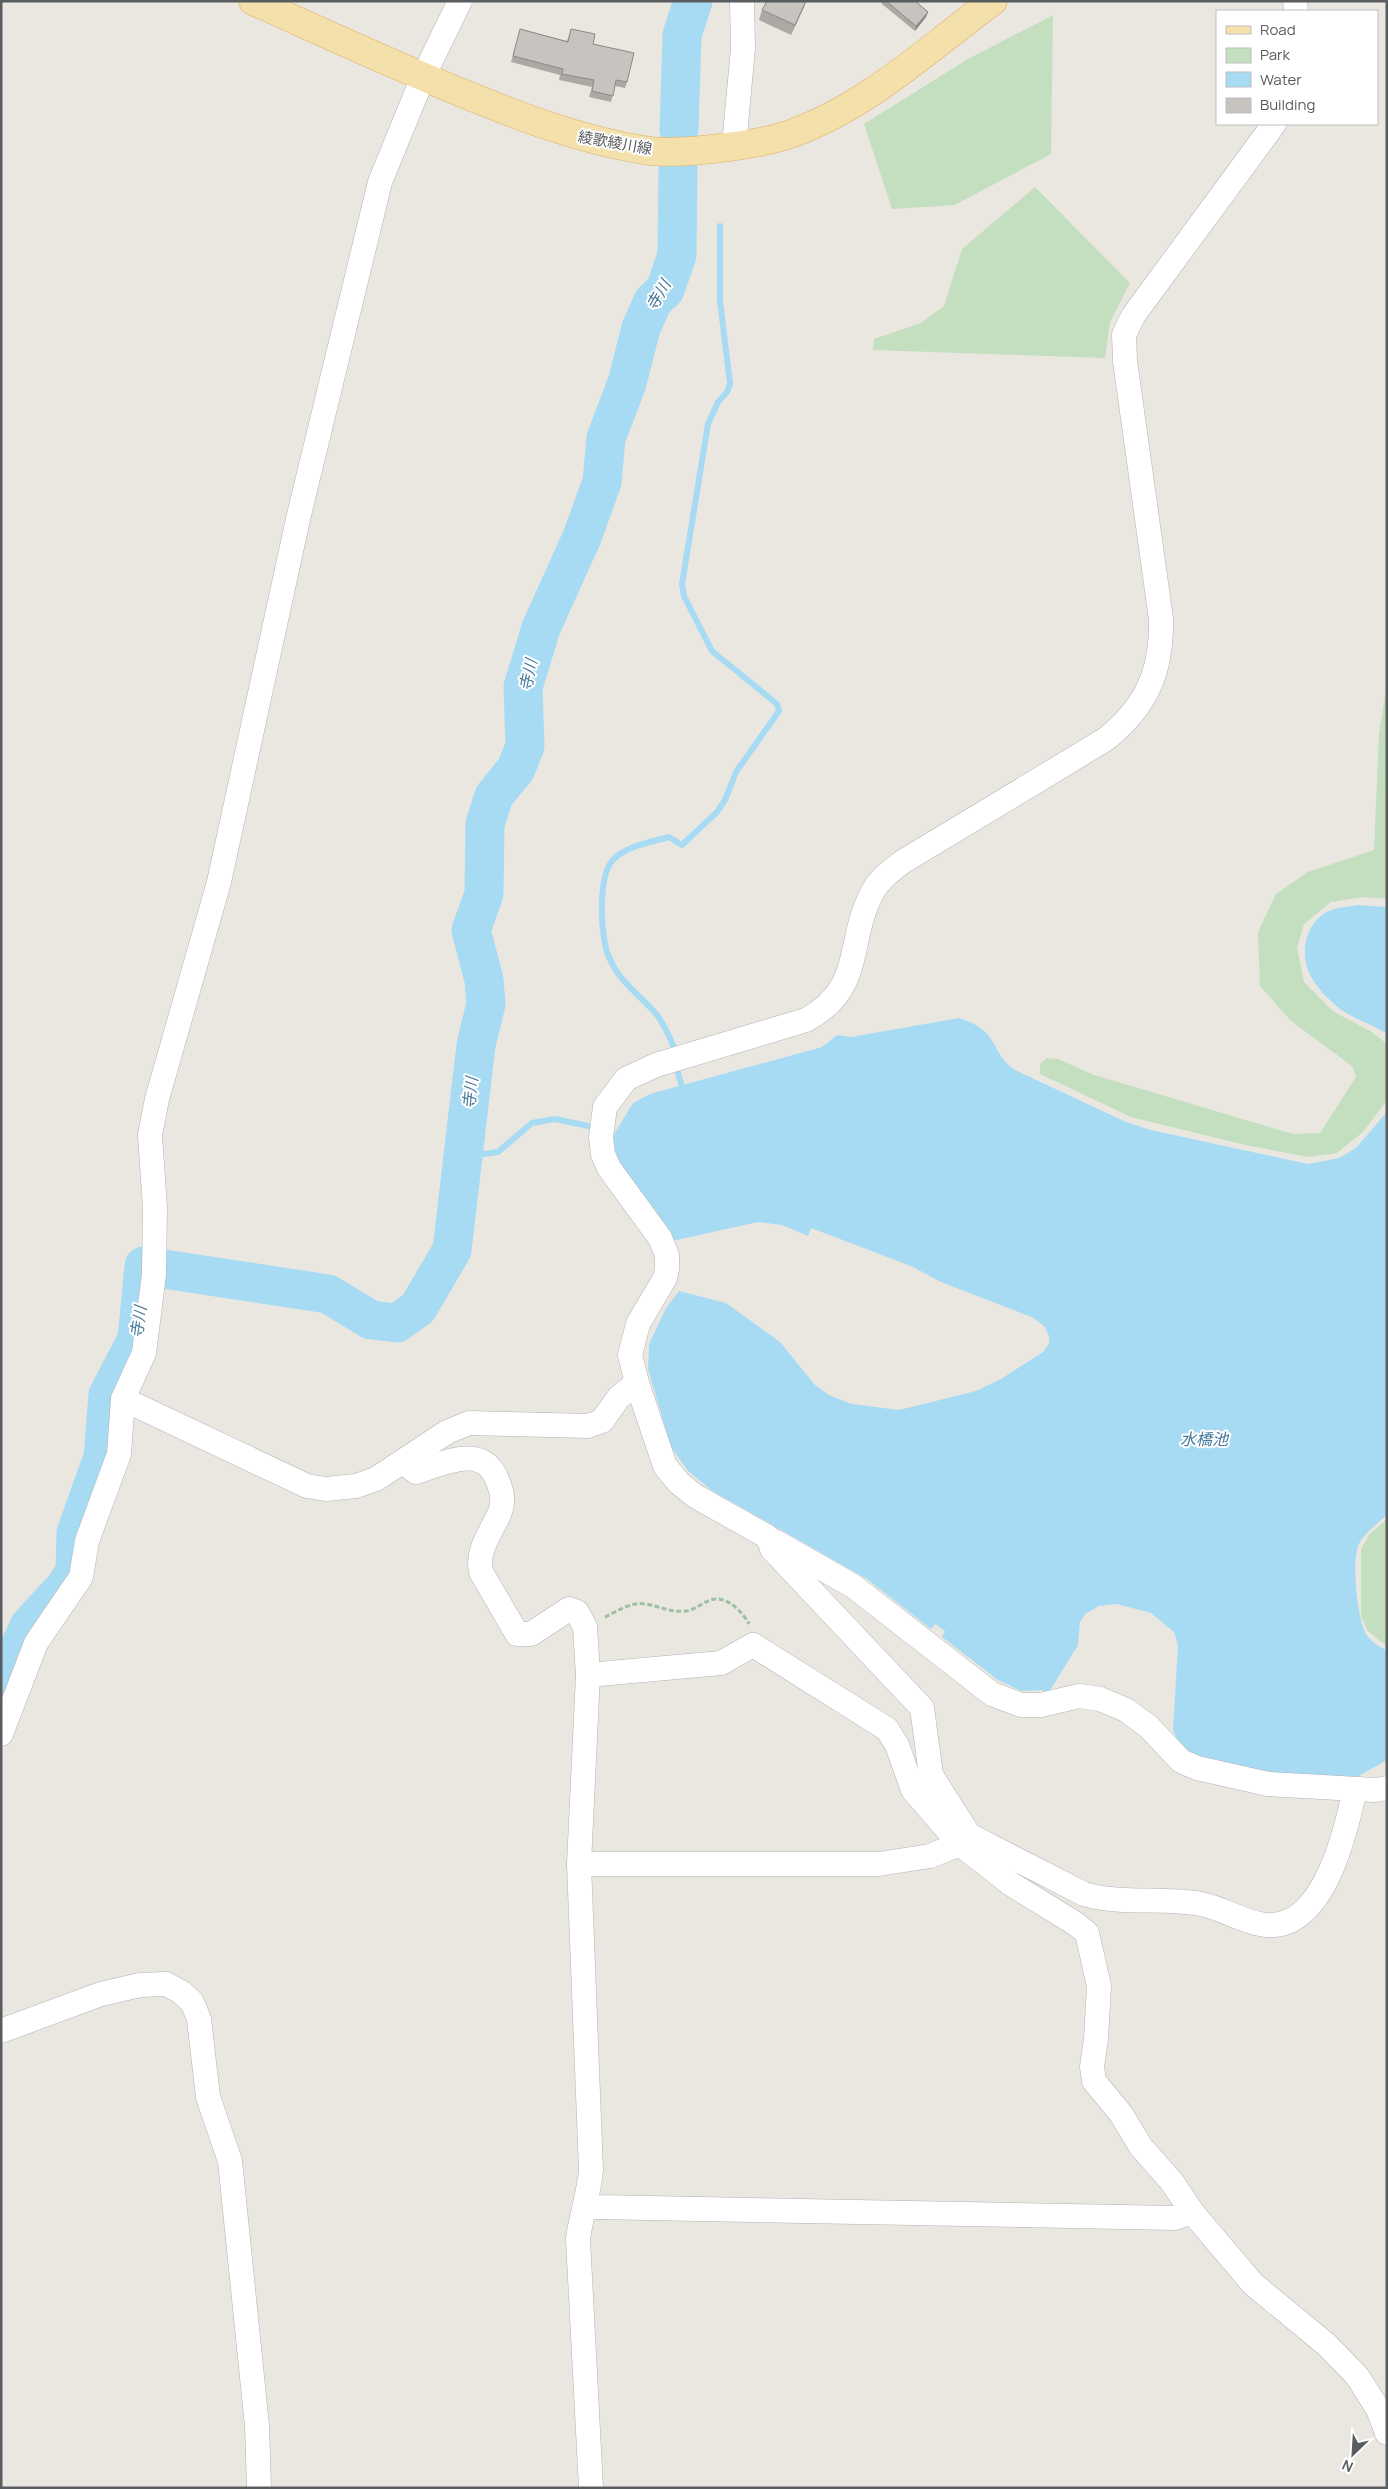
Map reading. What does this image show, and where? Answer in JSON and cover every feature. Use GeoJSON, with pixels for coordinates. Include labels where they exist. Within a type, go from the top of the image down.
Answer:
{"type":"FeatureCollection","features":[{"type":"Feature","properties":{"kind":"main road","name":"綾歌綾川線"},"geometry":{"type":"LineString","coordinates":[[252,1],[423,77],[578,137],[646,151],[734,146],[792,134],[839,111],[885,83],[992,1]]}},
{"type":"Feature","properties":{"kind":"street"},"geometry":{"type":"LineString","coordinates":[[1,1734],[36,1642],[81,1577],[88,1541],[119,1454],[123,1399],[144,1353],[155,1268],[155,1208],[150,1135],[157,1098],[219,882],[298,518],[380,182],[423,77],[460,1]]}},
{"type":"Feature","properties":{"kind":"street"},"geometry":{"type":"LineString","coordinates":[[734,146],[743,48],[742,1]]}},
{"type":"Feature","properties":{"kind":"street"},"geometry":{"type":"LineString","coordinates":[[1273,125],[1132,316],[1124,335],[1124,360],[1161,619],[1161,655],[1148,690],[1135,711],[1124,725],[1106,739],[904,861],[886,874],[869,900],[850,972],[844,984],[829,1004],[818,1014],[806,1020],[656,1064],[626,1079],[605,1107],[602,1128],[603,1154],[609,1168],[660,1238],[666,1255],[668,1269],[665,1278],[638,1324],[632,1339],[630,1355],[637,1383],[666,1466],[679,1484],[695,1496],[825,1568],[853,1586],[992,1694],[1021,1705],[1041,1705],[1079,1696],[1100,1699],[1126,1710],[1149,1727],[1181,1761],[1197,1768],[1268,1784],[1375,1790],[1387,1788]]}},
{"type":"Feature","properties":{"kind":"street"},"geometry":{"type":"LineString","coordinates":[[123,1399],[307,1486],[326,1489],[356,1486],[376,1479],[447,1432],[469,1423],[588,1426],[602,1421],[619,1398],[637,1383]]}},
{"type":"Feature","properties":{"kind":"street"},"geometry":{"type":"LineString","coordinates":[[403,1462],[416,1472],[467,1456],[484,1462],[495,1472],[502,1492],[501,1510],[482,1548],[479,1562],[481,1572],[517,1634],[531,1634],[569,1609],[577,1612],[585,1627],[588,1674],[579,1864],[591,2170],[578,2239],[591,2488]]}},
{"type":"Feature","properties":{"kind":"street"},"geometry":{"type":"LineString","coordinates":[[768,1537],[772,1549],[922,1708],[932,1775],[964,1840],[1084,1894],[1102,1899],[1201,1904],[1266,1925],[1281,1923],[1296,1917],[1311,1903],[1322,1885],[1340,1852],[1355,1789]]}},
{"type":"Feature","properties":{"kind":"street"},"geometry":{"type":"LineString","coordinates":[[588,1674],[721,1663],[752,1645],[887,1729],[897,1745],[913,1790],[1011,1884],[1076,1924],[1087,1933],[1099,1986],[1096,2039],[1092,2067],[1094,2081],[1121,2114],[1141,2147],[1172,2182],[1192,2212],[1253,2284],[1328,2346],[1356,2376],[1378,2409],[1387,2433]]}},
{"type":"Feature","properties":{"kind":"street"},"geometry":{"type":"LineString","coordinates":[[579,1864],[879,1864],[930,1856],[964,1840]]}},
{"type":"Feature","properties":{"kind":"street"},"geometry":{"type":"LineString","coordinates":[[1,2031],[102,1994],[140,1985],[166,1984],[181,1992],[192,2002],[199,2019],[208,2097],[230,2161],[257,2426],[259,2488]]}},
{"type":"Feature","properties":{"kind":"street"},"geometry":{"type":"LineString","coordinates":[[585,2204],[606,2208],[1175,2218],[1192,2212]]}},
{"type":"Feature","properties":{"kind":"path"},"geometry":{"type":"LineString","coordinates":[[585,1627],[626,1607],[644,1603],[658,1609],[682,1612],[717,1598],[728,1602],[742,1613],[749,1623],[752,1645]]}},
{"type":"Feature","properties":{"kind":"green space"},"geometry":{"type":"Polygon","coordinates":[[[1053,15],[1051,154],[955,205],[892,209],[864,124],[968,59],[1053,15]]]}},
{"type":"Feature","properties":{"kind":"green space"},"geometry":{"type":"Polygon","coordinates":[[[1035,187],[1130,283],[1110,322],[1105,358],[873,350],[874,339],[921,323],[944,306],[962,249],[1035,187]]]}},
{"type":"Feature","properties":{"kind":"green space"},"geometry":{"type":"Polygon","coordinates":[[[1387,682],[1387,899],[1365,897],[1331,902],[1304,924],[1297,948],[1304,982],[1334,1012],[1372,1032],[1387,1044],[1387,1100],[1363,1132],[1337,1153],[1308,1157],[1241,1144],[1131,1117],[1040,1074],[1040,1064],[1047,1058],[1058,1059],[1094,1075],[1293,1134],[1320,1133],[1356,1077],[1352,1066],[1291,1021],[1260,986],[1258,932],[1276,894],[1308,872],[1374,850],[1379,734],[1387,682]]]}},
{"type":"Feature","properties":{"kind":"green space"},"geometry":{"type":"Polygon","coordinates":[[[1387,1519],[1387,1646],[1368,1631],[1361,1616],[1361,1549],[1370,1534],[1387,1519]]]}},
{"type":"Feature","properties":{"kind":"water"},"geometry":{"type":"Polygon","coordinates":[[[1357,905],[1387,907],[1387,1034],[1350,1015],[1332,1002],[1313,980],[1305,960],[1307,939],[1310,929],[1316,921],[1334,909],[1357,905]]]}},
{"type":"Feature","properties":{"kind":"water","name":"水橋池"},"geometry":{"type":"Polygon","coordinates":[[[959,1018],[973,1023],[982,1029],[993,1041],[1000,1055],[1015,1070],[1126,1122],[1151,1130],[1308,1164],[1339,1158],[1356,1148],[1387,1112],[1387,1515],[1363,1537],[1358,1546],[1355,1565],[1358,1604],[1366,1634],[1370,1639],[1387,1650],[1387,1760],[1353,1779],[1273,1777],[1183,1754],[1173,1730],[1178,1645],[1174,1632],[1151,1613],[1117,1604],[1099,1606],[1085,1614],[1080,1622],[1078,1645],[1046,1697],[1043,1690],[1021,1691],[998,1680],[942,1637],[945,1631],[935,1624],[931,1629],[867,1579],[711,1490],[688,1471],[671,1447],[648,1369],[649,1344],[666,1308],[679,1291],[726,1303],[780,1342],[815,1385],[829,1395],[852,1404],[899,1410],[976,1391],[1001,1379],[1043,1352],[1049,1344],[1049,1336],[1045,1327],[1034,1318],[941,1282],[911,1266],[811,1228],[808,1236],[782,1225],[758,1222],[672,1241],[615,1162],[610,1141],[633,1103],[650,1094],[822,1047],[837,1035],[851,1037],[959,1018]]]}},
{"type":"Feature","properties":{"kind":"building"},"geometry":{"type":"Polygon","coordinates":[[[767,1],[806,1],[795,25],[762,10],[767,1]]]}},
{"type":"Feature","properties":{"kind":"building"},"geometry":{"type":"Polygon","coordinates":[[[886,1],[915,1],[928,12],[916,26],[886,1]]]}},
{"type":"Feature","properties":{"kind":"building"},"geometry":{"type":"Polygon","coordinates":[[[520,29],[568,42],[571,29],[595,34],[593,44],[634,53],[627,82],[616,80],[613,96],[592,91],[594,80],[562,74],[563,69],[513,56],[520,29]]]}},
{"type":"Feature","properties":{"kind":"waterway","name":"寺川"},"geometry":{"type":"LineString","coordinates":[[679,130],[682,35],[693,1]]}},
{"type":"Feature","properties":{"kind":"waterway","name":"寺川"},"geometry":{"type":"LineString","coordinates":[[1,1688],[29,1626],[65,1587],[75,1571],[76,1533],[103,1457],[108,1395],[137,1339],[144,1266],[328,1294],[371,1320],[397,1323],[418,1308],[452,1250],[476,1045],[486,1004],[484,980],[471,930],[484,894],[485,824],[494,796],[516,769],[525,746],[523,687],[541,628],[582,537],[602,482],[606,438],[627,383],[641,328],[653,301],[665,290],[677,255],[678,169]]}},
{"type":"Feature","properties":{"kind":"waterway"},"geometry":{"type":"LineString","coordinates":[[675,1051],[667,1031],[659,1018],[624,981],[608,956],[602,915],[603,889],[608,868],[618,855],[639,845],[669,837],[682,845],[717,812],[725,800],[736,772],[779,711],[777,704],[712,651],[684,596],[682,584],[708,424],[718,402],[727,392],[730,384],[720,301],[720,226]]}},
{"type":"Feature","properties":{"kind":"waterway"},"geometry":{"type":"LineString","coordinates":[[678,1073],[683,1090]]}},
{"type":"Feature","properties":{"kind":"waterway"},"geometry":{"type":"LineString","coordinates":[[464,1150],[484,1154],[498,1152],[532,1123],[555,1119],[598,1128]]}}]}
